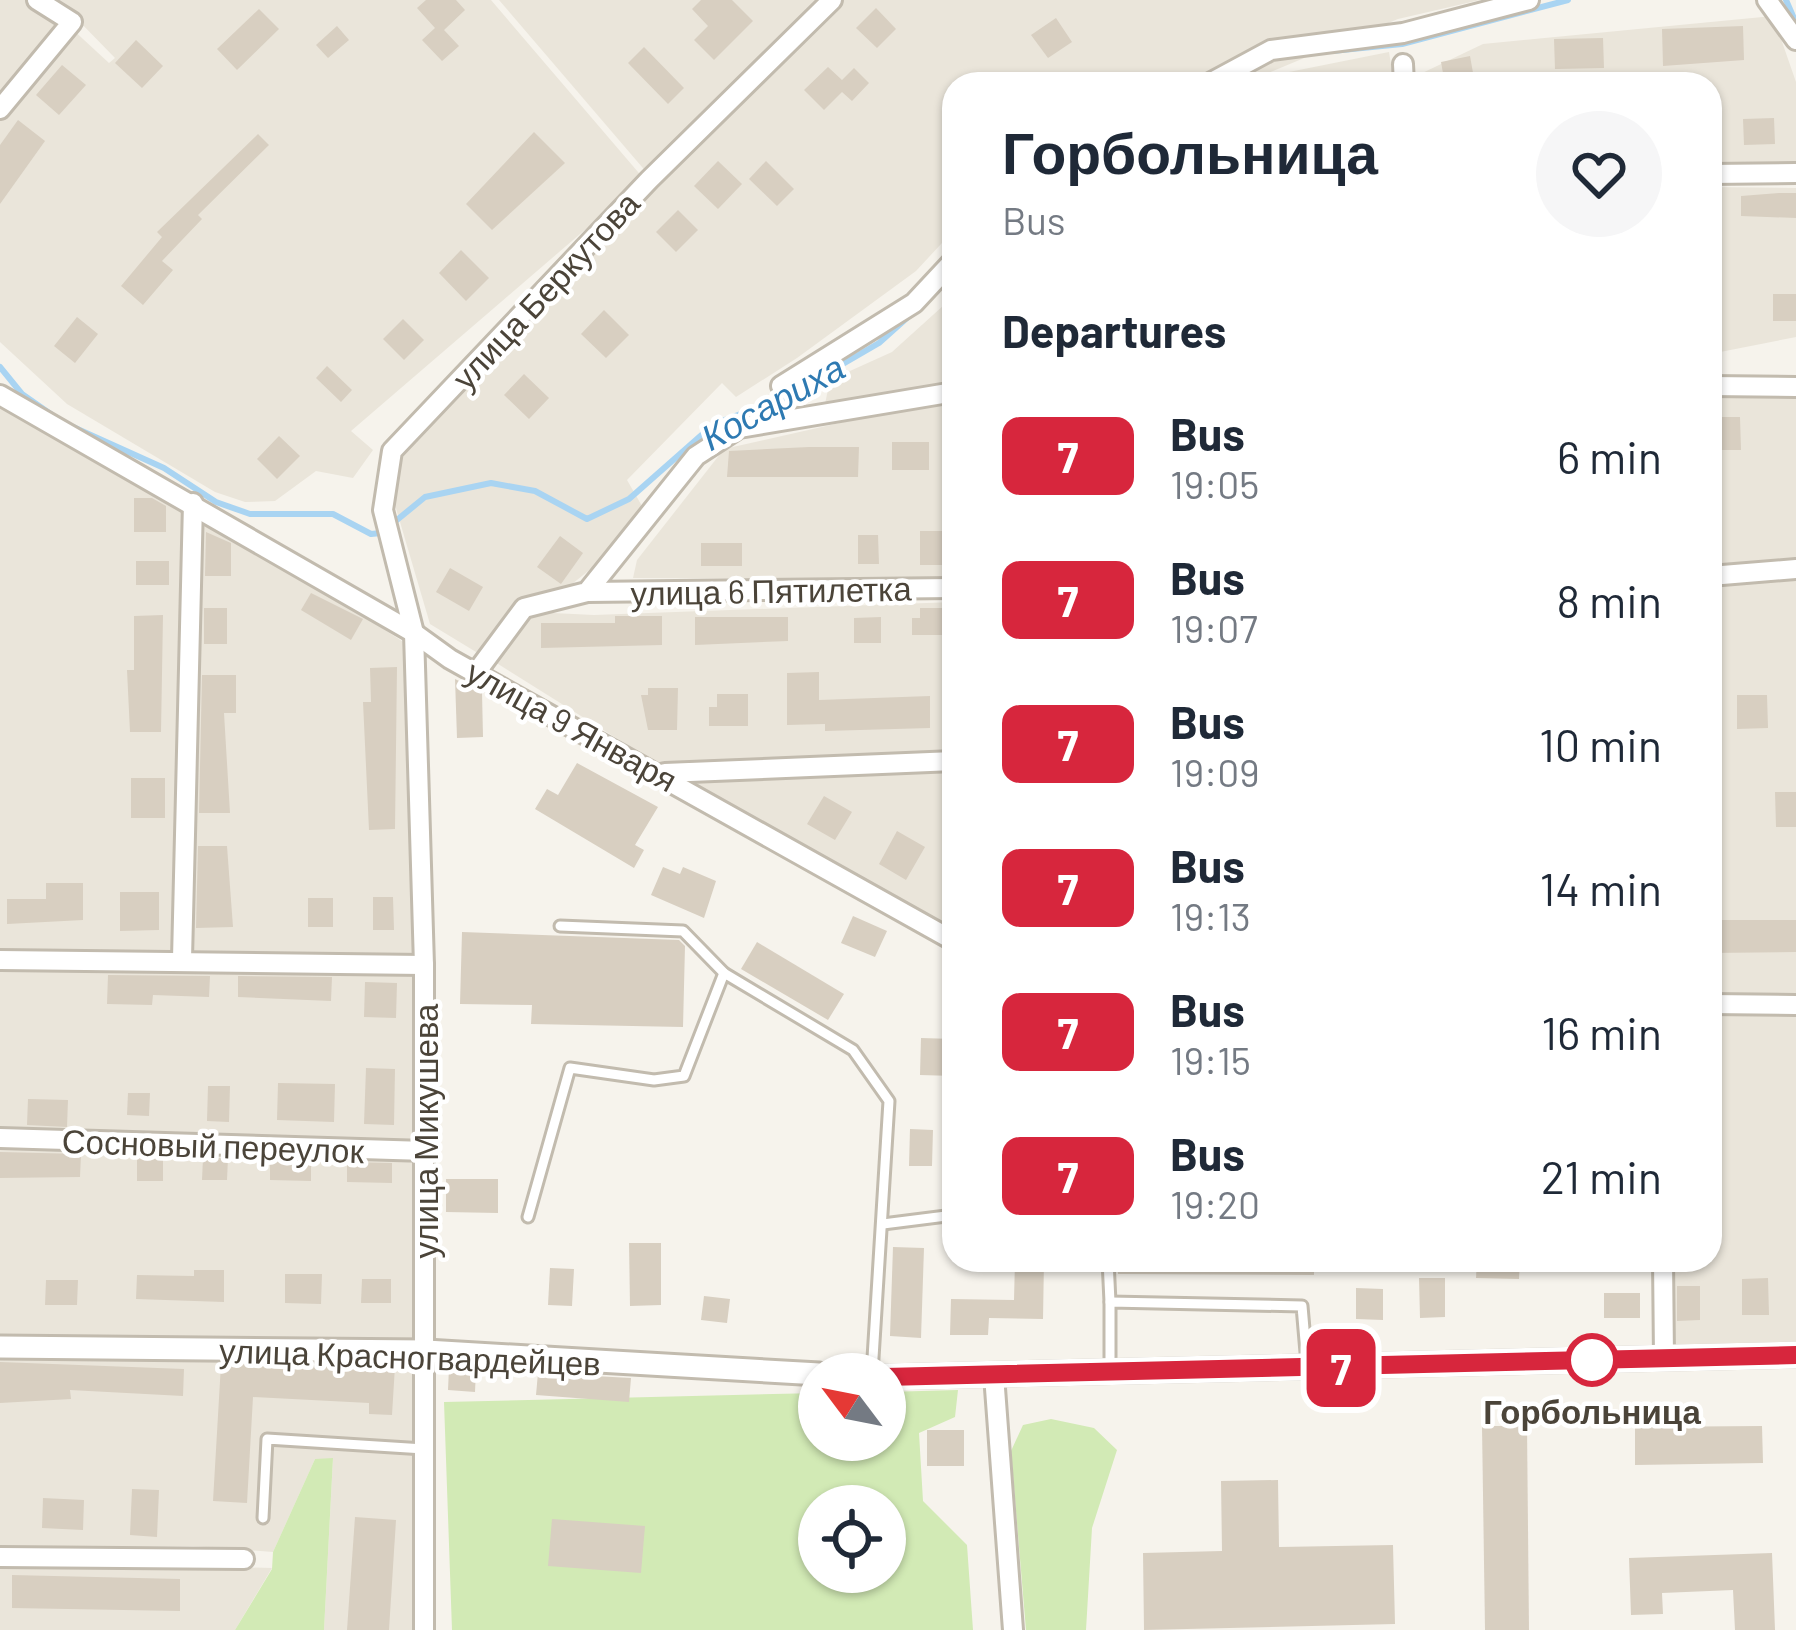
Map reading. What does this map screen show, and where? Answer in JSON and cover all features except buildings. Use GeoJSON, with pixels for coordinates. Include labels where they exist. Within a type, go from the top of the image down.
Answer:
{"type":"FeatureCollection","features":[{"type":"Feature","properties":{"kind":"street"},"geometry":{"type":"LineString","coordinates":[[0,110],[72,22],[38,0]]}},
{"type":"Feature","properties":{"kind":"street","name":"улица Беркутова"},"geometry":{"type":"LineString","coordinates":[[414,633],[382,510],[392,452],[649,180],[832,0]]}},
{"type":"Feature","properties":{"kind":"street"},"geometry":{"type":"LineString","coordinates":[[1230,72],[1271,50],[1403,33],[1529,0]]}},
{"type":"Feature","properties":{"kind":"street"},"geometry":{"type":"LineString","coordinates":[[1767,0],[1796,40]]}},
{"type":"Feature","properties":{"kind":"street"},"geometry":{"type":"LineString","coordinates":[[1722,174],[1796,173]]}},
{"type":"Feature","properties":{"kind":"street"},"geometry":{"type":"LineString","coordinates":[[781,386],[914,302],[942,273]]}},
{"type":"Feature","properties":{"kind":"street"},"geometry":{"type":"LineString","coordinates":[[1722,386],[1796,387]]}},
{"type":"Feature","properties":{"kind":"street"},"geometry":{"type":"LineString","coordinates":[[587,592],[648,512],[716,439],[739,428],[942,394]]}},
{"type":"Feature","properties":{"kind":"street","name":"улица 9 Января"},"geometry":{"type":"LineString","coordinates":[[0,395],[193,503],[450,659],[663,773],[942,934]]}},
{"type":"Feature","properties":{"kind":"street"},"geometry":{"type":"LineString","coordinates":[[182,959],[193,503]]}},
{"type":"Feature","properties":{"kind":"street"},"geometry":{"type":"LineString","coordinates":[[1722,574],[1796,569]]}},
{"type":"Feature","properties":{"kind":"street","name":"улица 6 Пятилетка"},"geometry":{"type":"LineString","coordinates":[[478,670],[524,608],[587,592],[942,588]]}},
{"type":"Feature","properties":{"kind":"street","name":"улица Микушева"},"geometry":{"type":"LineString","coordinates":[[414,633],[426,1151],[424,1630]]}},
{"type":"Feature","properties":{"kind":"street"},"geometry":{"type":"LineString","coordinates":[[663,773],[942,761]]}},
{"type":"Feature","properties":{"kind":"street"},"geometry":{"type":"LineString","coordinates":[[0,959],[424,965]]}},
{"type":"Feature","properties":{"kind":"street"},"geometry":{"type":"LineString","coordinates":[[1722,1004],[1796,1004]]}},
{"type":"Feature","properties":{"kind":"street","name":"Сосновый переулок"},"geometry":{"type":"LineString","coordinates":[[0,1138],[426,1151]]}},
{"type":"Feature","properties":{"kind":"street"},"geometry":{"type":"LineString","coordinates":[[1663,1272],[1664,1357]]}},
{"type":"Feature","properties":{"kind":"street","name":"улица Красногвардейцев"},"geometry":{"type":"LineString","coordinates":[[0,1347],[426,1351],[798,1373]]}},
{"type":"Feature","properties":{"kind":"street"},"geometry":{"type":"LineString","coordinates":[[906,1377],[1796,1355]]}},
{"type":"Feature","properties":{"kind":"street"},"geometry":{"type":"LineString","coordinates":[[994,1375],[1013,1630]]}},
{"type":"Feature","properties":{"kind":"street"},"geometry":{"type":"LineString","coordinates":[[0,1557],[244,1558]]}},
{"type":"Feature","properties":{"kind":"lane"},"geometry":{"type":"LineString","coordinates":[[560,926],[683,931],[724,973],[853,1050],[890,1101],[874,1353]]}},
{"type":"Feature","properties":{"kind":"lane"},"geometry":{"type":"LineString","coordinates":[[528,1217],[570,1068],[654,1080],[684,1076],[724,973]]}},
{"type":"Feature","properties":{"kind":"lane"},"geometry":{"type":"LineString","coordinates":[[883,1224],[942,1217]]}},
{"type":"Feature","properties":{"kind":"lane"},"geometry":{"type":"LineString","coordinates":[[1109,1272],[1110,1374]]}},
{"type":"Feature","properties":{"kind":"lane"},"geometry":{"type":"LineString","coordinates":[[1110,1303],[1302,1306],[1307,1370]]}},
{"type":"Feature","properties":{"kind":"lane"},"geometry":{"type":"LineString","coordinates":[[263,1519],[267,1439],[424,1449]]}},
{"type":"Feature","properties":{"kind":"shaded area"},"geometry":{"type":"Polygon","coordinates":[[[0,0],[28,0],[66,24],[0,104],[0,0]]]}},
{"type":"Feature","properties":{"kind":"shaded area"},"geometry":{"type":"Polygon","coordinates":[[[47,0],[491,0],[644,179],[351,431],[373,450],[353,478],[316,471],[275,501],[245,502],[215,492],[67,404],[0,342],[0,113],[70,27],[109,63],[115,58],[76,18],[47,0]]]}},
{"type":"Feature","properties":{"kind":"shaded area"},"geometry":{"type":"Polygon","coordinates":[[[499,0],[820,0],[648,174],[499,0]]]}},
{"type":"Feature","properties":{"kind":"shaded area"},"geometry":{"type":"Polygon","coordinates":[[[839,0],[1480,0],[1398,19],[1271,72],[942,72],[942,243],[916,271],[736,397],[722,383],[627,480],[642,506],[602,560],[572,584],[521,599],[481,655],[430,624],[395,505],[398,453],[839,0]]]}},
{"type":"Feature","properties":{"kind":"shaded area"},"geometry":{"type":"Polygon","coordinates":[[[1773,16],[1796,82],[1796,163],[1722,166],[1722,72],[1424,72],[1483,44],[1773,16]]]}},
{"type":"Feature","properties":{"kind":"shaded area"},"geometry":{"type":"Polygon","coordinates":[[[1389,52],[1392,72],[1289,72],[1389,52]]]}},
{"type":"Feature","properties":{"kind":"shaded area"},"geometry":{"type":"Polygon","coordinates":[[[1722,187],[1796,188],[1796,337],[1722,352],[1722,187]]]}},
{"type":"Feature","properties":{"kind":"shaded area"},"geometry":{"type":"Polygon","coordinates":[[[942,307],[942,387],[825,404],[830,380],[892,352],[942,307]]]}},
{"type":"Feature","properties":{"kind":"shaded area"},"geometry":{"type":"Polygon","coordinates":[[[1796,380],[1796,567],[1722,572],[1722,383],[1796,380]]]}},
{"type":"Feature","properties":{"kind":"shaded area"},"geometry":{"type":"Polygon","coordinates":[[[0,398],[191,505],[179,956],[0,956],[0,398]]]}},
{"type":"Feature","properties":{"kind":"shaded area"},"geometry":{"type":"Polygon","coordinates":[[[942,400],[942,579],[633,578],[637,560],[724,449],[942,400]]]}},
{"type":"Feature","properties":{"kind":"shaded area"},"geometry":{"type":"Polygon","coordinates":[[[195,506],[411,647],[419,960],[185,955],[195,506]]]}},
{"type":"Feature","properties":{"kind":"shaded area"},"geometry":{"type":"Polygon","coordinates":[[[1796,571],[1796,1001],[1722,999],[1722,576],[1796,571]]]}},
{"type":"Feature","properties":{"kind":"shaded area"},"geometry":{"type":"Polygon","coordinates":[[[942,602],[942,758],[664,768],[495,662],[532,612],[594,615],[942,602]]]}},
{"type":"Feature","properties":{"kind":"shaded area"},"geometry":{"type":"Polygon","coordinates":[[[942,764],[942,929],[674,775],[942,764]]]}},
{"type":"Feature","properties":{"kind":"shaded area"},"geometry":{"type":"Polygon","coordinates":[[[0,964],[418,968],[420,1147],[0,1135],[0,964]]]}},
{"type":"Feature","properties":{"kind":"shaded area"},"geometry":{"type":"Polygon","coordinates":[[[1722,1008],[1796,1009],[1796,1353],[1667,1353],[1666,1272],[1722,1272],[1722,1008]]]}},
{"type":"Feature","properties":{"kind":"shaded area"},"geometry":{"type":"Polygon","coordinates":[[[0,1142],[420,1154],[418,1345],[0,1341],[0,1142]]]}},
{"type":"Feature","properties":{"kind":"shaded area"},"geometry":{"type":"Polygon","coordinates":[[[0,1351],[423,1355],[413,1481],[413,1630],[324,1630],[333,1459],[315,1459],[273,1552],[193,1546],[0,1548],[0,1351]]]}},
{"type":"Feature","properties":{"kind":"shaded area"},"geometry":{"type":"Polygon","coordinates":[[[0,1562],[272,1568],[235,1630],[0,1630],[0,1562]]]}},
{"type":"Feature","properties":{"kind":"green space"},"geometry":{"type":"Polygon","coordinates":[[[958,1390],[955,1417],[919,1433],[923,1501],[967,1545],[973,1630],[452,1630],[444,1402],[798,1394],[798,1461],[906,1461],[906,1391],[958,1390]]]}},
{"type":"Feature","properties":{"kind":"green space"},"geometry":{"type":"Polygon","coordinates":[[[1051,1419],[1094,1428],[1117,1450],[1092,1528],[1086,1630],[1026,1630],[1011,1451],[1023,1425],[1051,1419]]]}},
{"type":"Feature","properties":{"kind":"green space"},"geometry":{"type":"Polygon","coordinates":[[[333,1458],[324,1630],[235,1630],[272,1569],[273,1552],[315,1459],[333,1458]]]}},
{"type":"Feature","properties":{"kind":"waterway","name":"Косариха"},"geometry":{"type":"LineString","coordinates":[[1332,51],[1402,44],[1568,0]]}},
{"type":"Feature","properties":{"kind":"waterway","name":"Косариха"},"geometry":{"type":"LineString","coordinates":[[1786,0],[1796,23]]}},
{"type":"Feature","properties":{"kind":"waterway","name":"Косариха"},"geometry":{"type":"LineString","coordinates":[[73,427],[164,468],[216,502],[250,514],[333,514],[371,534],[381,533],[425,497],[491,483],[535,491],[587,519],[629,499],[714,424],[786,397],[879,343],[937,291]]}},
{"type":"Feature","properties":{"kind":"waterway","name":"Косариха"},"geometry":{"type":"LineString","coordinates":[[0,367],[22,394],[52,415]]}},
{"type":"Feature","properties":{"kind":"bus line","name":"7"},"geometry":{"type":"LineString","coordinates":[[906,1377],[1796,1355]]}},
{"type":"Feature","properties":{"kind":"place","name":"Горбольница"},"geometry":{"type":"Point","coordinates":[1592,1360]}}]}
